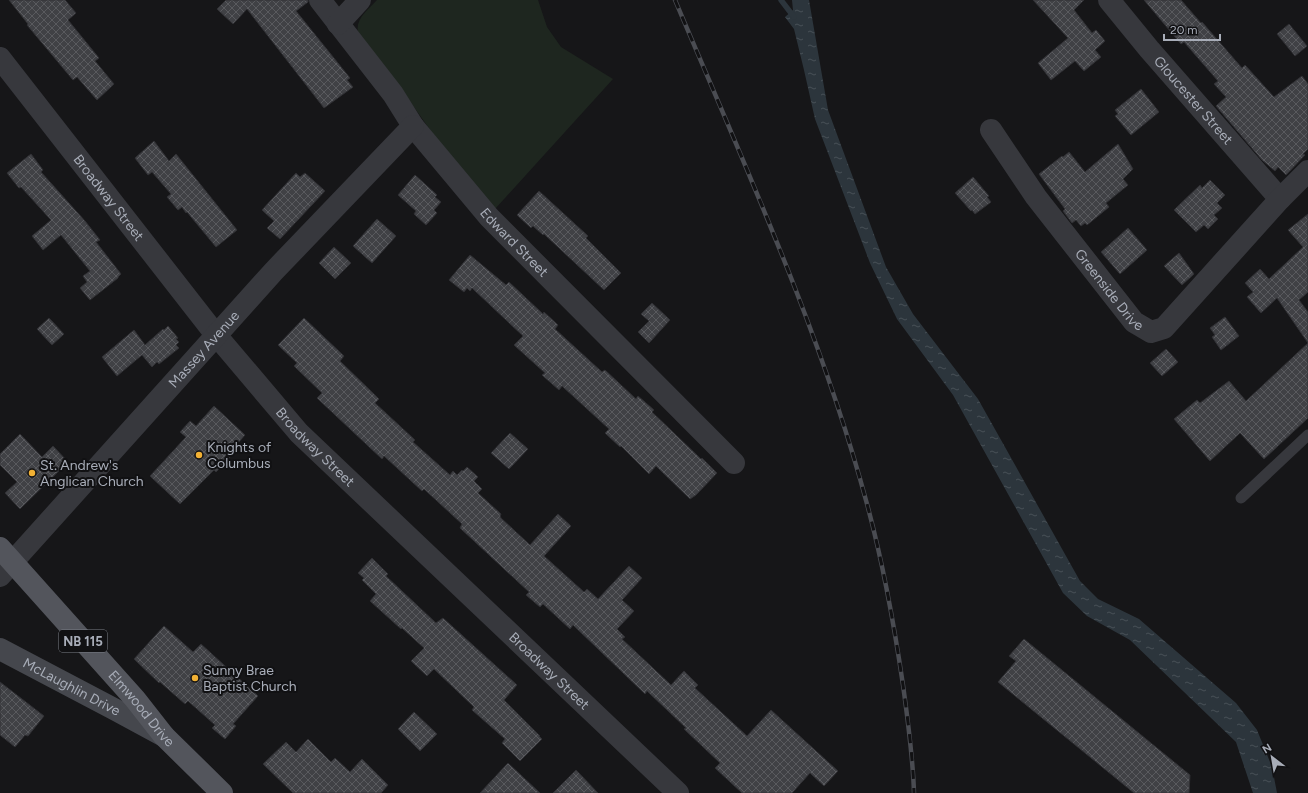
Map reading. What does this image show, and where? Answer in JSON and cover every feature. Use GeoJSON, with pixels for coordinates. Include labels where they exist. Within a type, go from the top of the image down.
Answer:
{"type":"FeatureCollection","features":[{"type":"Feature","properties":{"kind":"main road","name":"Elmwood Drive"},"geometry":{"type":"LineString","coordinates":[[4,562],[135,699],[164,736],[222,793]]}},
{"type":"Feature","properties":{"kind":"main road","name":"McLaughlin Drive"},"geometry":{"type":"LineString","coordinates":[[0,649],[164,736]]}},
{"type":"Feature","properties":{"kind":"street","name":"Edward Street"},"geometry":{"type":"LineString","coordinates":[[320,0],[393,94],[413,126],[489,217],[734,463]]}},
{"type":"Feature","properties":{"kind":"street"},"geometry":{"type":"LineString","coordinates":[[338,24],[360,0]]}},
{"type":"Feature","properties":{"kind":"street","name":"Gloucester Street"},"geometry":{"type":"LineString","coordinates":[[1109,0],[1149,49],[1280,199]]}},
{"type":"Feature","properties":{"kind":"street","name":"Broadway Street"},"geometry":{"type":"LineString","coordinates":[[0,58],[216,335],[299,433],[678,793]]}},
{"type":"Feature","properties":{"kind":"street","name":"Massey Avenue"},"geometry":{"type":"LineString","coordinates":[[4,562],[274,271],[413,126]]}},
{"type":"Feature","properties":{"kind":"street","name":"Greenside Drive"},"geometry":{"type":"LineString","coordinates":[[991,130],[1036,197],[1134,322],[1151,332],[1164,328],[1280,199],[1308,172]]}},
{"type":"Feature","properties":{"kind":"lane"},"geometry":{"type":"LineString","coordinates":[[1241,498],[1308,435]]}},
{"type":"Feature","properties":{"kind":"shaded area"},"geometry":{"type":"Polygon","coordinates":[[[377,0],[538,0],[547,27],[561,47],[613,79],[495,209],[438,141],[397,83],[358,32],[361,19],[377,0]]]}},
{"type":"Feature","properties":{"kind":"water"},"geometry":{"type":"Polygon","coordinates":[[[792,0],[809,0],[828,110],[886,267],[913,314],[978,399],[1080,581],[1098,599],[1139,619],[1236,703],[1257,730],[1272,767],[1277,793],[1253,793],[1236,742],[1130,640],[1087,616],[1063,593],[953,395],[897,319],[870,263],[815,119],[794,29],[785,17],[793,10],[792,0]]]}},
{"type":"Feature","properties":{"kind":"building"},"geometry":{"type":"Polygon","coordinates":[[[9,0],[65,0],[76,13],[68,20],[99,58],[95,61],[114,84],[97,100],[77,77],[73,80],[27,25],[28,24],[9,0]]]}},
{"type":"Feature","properties":{"kind":"building"},"geometry":{"type":"Polygon","coordinates":[[[226,0],[308,0],[308,2],[296,11],[350,78],[347,80],[353,87],[324,108],[247,9],[233,24],[217,9],[226,0]]]}},
{"type":"Feature","properties":{"kind":"building"},"geometry":{"type":"Polygon","coordinates":[[[1033,0],[1084,0],[1074,10],[1092,33],[1096,30],[1105,41],[1095,50],[1101,57],[1084,71],[1075,61],[1051,80],[1038,63],[1068,38],[1033,0]]]}},
{"type":"Feature","properties":{"kind":"building"},"geometry":{"type":"Polygon","coordinates":[[[1144,0],[1181,0],[1242,68],[1245,65],[1274,97],[1302,76],[1308,84],[1308,149],[1303,154],[1305,155],[1286,175],[1278,167],[1275,171],[1262,160],[1216,106],[1226,97],[1214,84],[1218,81],[1184,42],[1181,44],[1144,0]]]}},
{"type":"Feature","properties":{"kind":"building"},"geometry":{"type":"Polygon","coordinates":[[[1289,24],[1307,46],[1295,56],[1277,34],[1289,24]]]}},
{"type":"Feature","properties":{"kind":"building"},"geometry":{"type":"Polygon","coordinates":[[[1141,89],[1159,112],[1131,135],[1115,116],[1118,114],[1115,110],[1141,89]]]}},
{"type":"Feature","properties":{"kind":"building"},"geometry":{"type":"Polygon","coordinates":[[[154,141],[169,161],[176,154],[237,230],[216,247],[182,207],[178,210],[167,197],[171,194],[152,172],[148,175],[135,158],[154,141]]]}},
{"type":"Feature","properties":{"kind":"building"},"geometry":{"type":"Polygon","coordinates":[[[1118,144],[1133,169],[1123,179],[1128,185],[1106,203],[1109,207],[1087,225],[1085,223],[1081,226],[1076,220],[1072,223],[1063,211],[1065,209],[1039,174],[1069,152],[1085,172],[1118,144]]]}},
{"type":"Feature","properties":{"kind":"building"},"geometry":{"type":"Polygon","coordinates":[[[31,154],[43,170],[41,172],[100,240],[96,242],[121,274],[90,300],[80,288],[87,282],[83,276],[90,271],[61,235],[43,250],[32,236],[51,220],[21,187],[19,188],[7,173],[31,154]]]}},
{"type":"Feature","properties":{"kind":"building"},"geometry":{"type":"Polygon","coordinates":[[[296,173],[300,177],[305,173],[325,191],[280,239],[267,228],[274,221],[262,210],[296,173]]]}},
{"type":"Feature","properties":{"kind":"building"},"geometry":{"type":"Polygon","coordinates":[[[415,175],[437,195],[435,197],[441,202],[434,210],[437,213],[426,225],[414,214],[416,211],[398,195],[415,175]]]}},
{"type":"Feature","properties":{"kind":"building"},"geometry":{"type":"Polygon","coordinates":[[[973,177],[989,196],[987,197],[991,202],[975,214],[955,193],[973,177]]]}},
{"type":"Feature","properties":{"kind":"building"},"geometry":{"type":"Polygon","coordinates":[[[1210,180],[1225,195],[1217,203],[1222,208],[1214,215],[1218,219],[1208,229],[1204,225],[1196,232],[1174,210],[1200,185],[1202,188],[1210,180]]]}},
{"type":"Feature","properties":{"kind":"building"},"geometry":{"type":"Polygon","coordinates":[[[539,191],[588,236],[586,238],[621,273],[604,290],[544,234],[543,235],[533,226],[531,228],[517,215],[539,191]]]}},
{"type":"Feature","properties":{"kind":"building"},"geometry":{"type":"Polygon","coordinates":[[[1308,214],[1308,292],[1299,300],[1308,312],[1308,343],[1277,298],[1261,313],[1247,297],[1253,292],[1245,283],[1260,269],[1269,279],[1303,247],[1288,230],[1308,214]]]}},
{"type":"Feature","properties":{"kind":"building"},"geometry":{"type":"Polygon","coordinates":[[[377,219],[396,236],[372,263],[353,246],[377,219]]]}},
{"type":"Feature","properties":{"kind":"building"},"geometry":{"type":"Polygon","coordinates":[[[1128,228],[1147,250],[1120,274],[1101,252],[1128,228]]]}},
{"type":"Feature","properties":{"kind":"building"},"geometry":{"type":"Polygon","coordinates":[[[334,247],[351,263],[335,279],[319,263],[334,247]]]}},
{"type":"Feature","properties":{"kind":"building"},"geometry":{"type":"Polygon","coordinates":[[[1179,253],[1194,274],[1182,285],[1164,266],[1179,253]]]}},
{"type":"Feature","properties":{"kind":"building"},"geometry":{"type":"Polygon","coordinates":[[[470,255],[506,285],[509,282],[543,314],[544,312],[558,325],[555,329],[602,372],[605,370],[636,399],[638,396],[654,410],[652,412],[717,473],[696,495],[690,499],[656,466],[649,474],[621,446],[620,447],[605,433],[609,429],[562,386],[559,390],[542,375],[545,373],[514,345],[523,336],[472,288],[470,291],[467,288],[464,292],[449,280],[470,255]]]}},
{"type":"Feature","properties":{"kind":"building"},"geometry":{"type":"Polygon","coordinates":[[[652,303],[670,320],[649,343],[638,332],[649,321],[641,314],[652,303]]]}},
{"type":"Feature","properties":{"kind":"building"},"geometry":{"type":"Polygon","coordinates":[[[1225,317],[1239,336],[1221,350],[1212,337],[1215,335],[1210,328],[1225,317]]]}},
{"type":"Feature","properties":{"kind":"building"},"geometry":{"type":"Polygon","coordinates":[[[49,318],[64,334],[52,345],[37,329],[49,318]]]}},
{"type":"Feature","properties":{"kind":"building"},"geometry":{"type":"Polygon","coordinates":[[[304,318],[344,356],[340,361],[379,399],[375,403],[415,440],[413,442],[450,475],[453,471],[457,475],[467,467],[478,477],[474,481],[482,489],[478,493],[501,514],[501,518],[530,545],[558,514],[571,526],[544,556],[584,592],[587,589],[598,599],[629,566],[642,578],[622,600],[634,611],[617,629],[625,637],[622,639],[671,685],[684,671],[698,685],[695,688],[747,736],[771,710],[838,771],[824,786],[810,773],[792,793],[742,793],[715,768],[720,763],[647,691],[645,694],[573,625],[570,629],[543,604],[540,607],[526,595],[529,592],[460,528],[462,524],[424,489],[422,491],[384,456],[382,459],[317,398],[322,393],[294,366],[297,363],[278,345],[304,318]]]}},
{"type":"Feature","properties":{"kind":"building"},"geometry":{"type":"Polygon","coordinates":[[[168,326],[178,338],[176,339],[179,342],[176,345],[179,348],[159,364],[157,362],[152,367],[142,355],[117,376],[102,357],[134,330],[145,345],[168,326]]]}},
{"type":"Feature","properties":{"kind":"building"},"geometry":{"type":"Polygon","coordinates":[[[1308,343],[1308,418],[1264,459],[1240,433],[1210,461],[1174,419],[1197,400],[1200,403],[1229,381],[1246,401],[1308,343]]]}},
{"type":"Feature","properties":{"kind":"building"},"geometry":{"type":"Polygon","coordinates":[[[1166,349],[1178,362],[1162,376],[1150,363],[1166,349]]]}},
{"type":"Feature","properties":{"kind":"building","name":"Knights of Columbus"},"geometry":{"type":"Polygon","coordinates":[[[214,406],[245,435],[228,454],[231,456],[216,472],[214,470],[180,504],[150,476],[186,437],[180,432],[190,421],[196,426],[214,406]]]}},
{"type":"Feature","properties":{"kind":"building"},"geometry":{"type":"Polygon","coordinates":[[[510,433],[528,449],[509,469],[491,453],[510,433]]]}},
{"type":"Feature","properties":{"kind":"building","name":"St. Andrew's Anglican Church"},"geometry":{"type":"Polygon","coordinates":[[[20,434],[42,457],[53,446],[68,462],[20,509],[5,493],[17,482],[0,465],[0,454],[20,434]]]}},
{"type":"Feature","properties":{"kind":"building"},"geometry":{"type":"Polygon","coordinates":[[[372,558],[388,574],[386,576],[436,623],[443,618],[517,685],[504,700],[542,739],[520,761],[502,743],[505,739],[472,710],[474,707],[434,669],[427,676],[411,661],[424,648],[370,601],[376,594],[362,580],[364,578],[358,573],[372,558]]]}},
{"type":"Feature","properties":{"kind":"building","name":"Sunny Brae Baptist Church"},"geometry":{"type":"Polygon","coordinates":[[[164,626],[193,652],[201,644],[258,696],[233,724],[236,726],[225,739],[212,728],[215,725],[188,701],[185,704],[160,682],[159,683],[134,659],[164,626]]]}},
{"type":"Feature","properties":{"kind":"building"},"geometry":{"type":"Polygon","coordinates":[[[1024,639],[1190,775],[1189,793],[1134,793],[998,682],[1016,661],[1009,656],[1024,639]]]}},
{"type":"Feature","properties":{"kind":"building"},"geometry":{"type":"Polygon","coordinates":[[[0,682],[44,716],[28,736],[25,735],[15,747],[0,735],[0,682]]]}},
{"type":"Feature","properties":{"kind":"building"},"geometry":{"type":"Polygon","coordinates":[[[414,712],[437,734],[420,751],[398,729],[414,712]]]}},
{"type":"Feature","properties":{"kind":"building"},"geometry":{"type":"Polygon","coordinates":[[[308,739],[331,762],[335,758],[350,772],[362,759],[388,785],[381,793],[293,793],[263,764],[286,742],[296,752],[308,739]]]}},
{"type":"Feature","properties":{"kind":"building"},"geometry":{"type":"Polygon","coordinates":[[[508,763],[540,793],[480,793],[508,763]]]}},
{"type":"Feature","properties":{"kind":"building"},"geometry":{"type":"Polygon","coordinates":[[[576,770],[598,793],[553,793],[576,770]]]}},
{"type":"Feature","properties":{"kind":"waterway"},"geometry":{"type":"LineString","coordinates":[[781,0],[794,17]]}},
{"type":"Feature","properties":{"kind":"railway"},"geometry":{"type":"LineString","coordinates":[[675,0],[780,249],[827,376],[848,440],[873,526],[892,616],[903,685],[913,766],[914,793]]}},
{"type":"Feature","properties":{"kind":"place","name":"Knights of Columbus"},"geometry":{"type":"Point","coordinates":[199,455]}},
{"type":"Feature","properties":{"kind":"place","name":"St. Andrew's Anglican Church"},"geometry":{"type":"Point","coordinates":[32,473]}},
{"type":"Feature","properties":{"kind":"place","name":"Sunny Brae Baptist Church"},"geometry":{"type":"Point","coordinates":[195,678]}}]}
